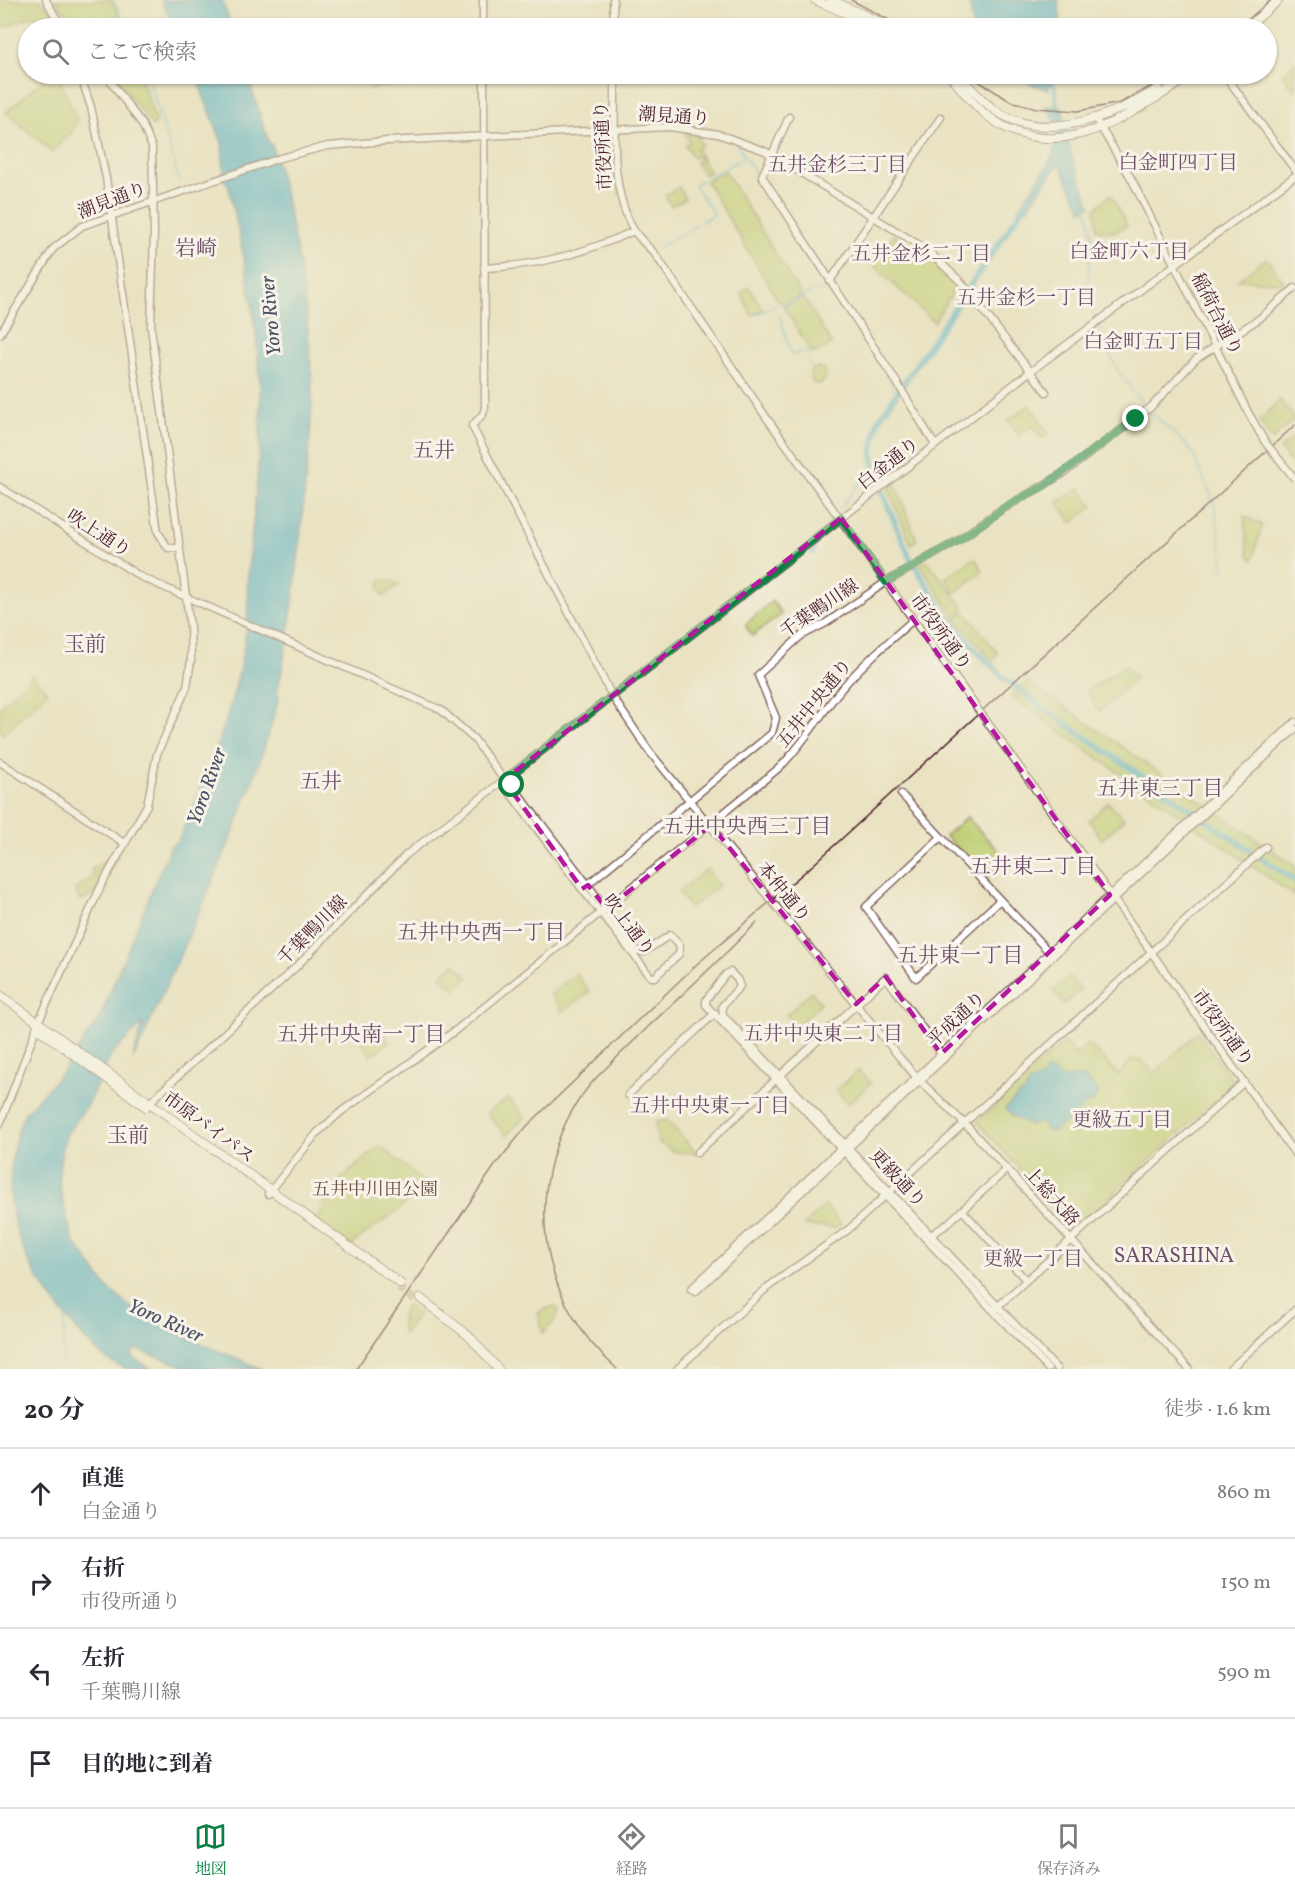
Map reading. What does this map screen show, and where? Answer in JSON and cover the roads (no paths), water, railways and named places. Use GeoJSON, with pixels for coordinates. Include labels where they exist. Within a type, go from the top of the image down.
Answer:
{"type":"FeatureCollection","features":[{"type":"Feature","properties":{"kind":"highway"},"geometry":{"type":"LineString","coordinates":[[815,0],[857,18]]}},
{"type":"Feature","properties":{"kind":"highway"},"geometry":{"type":"LineString","coordinates":[[831,0],[871,18]]}},
{"type":"Feature","properties":{"kind":"highway"},"geometry":{"type":"LineString","coordinates":[[1258,18],[1279,0]]}},
{"type":"Feature","properties":{"kind":"highway"},"geometry":{"type":"LineString","coordinates":[[1264,18],[1284,0]]}},
{"type":"Feature","properties":{"kind":"highway"},"geometry":{"type":"LineString","coordinates":[[957,84],[981,111],[1003,127],[1026,137],[1052,139],[1076,136],[1100,127],[1176,84]]}},
{"type":"Feature","properties":{"kind":"highway"},"geometry":{"type":"LineString","coordinates":[[967,84],[1003,115],[1027,124],[1051,125],[1095,118],[1117,111],[1167,84]]}},
{"type":"Feature","properties":{"kind":"highway","name":"市原バイパス"},"geometry":{"type":"LineString","coordinates":[[0,995],[37,1025]]}},
{"type":"Feature","properties":{"kind":"highway","name":"市原バイパス"},"geometry":{"type":"LineString","coordinates":[[0,999],[399,1286]]}},
{"type":"Feature","properties":{"kind":"highway"},"geometry":{"type":"LineString","coordinates":[[492,1369],[464,1339],[419,1300],[469,1336],[498,1369]]}},
{"type":"Feature","properties":{"kind":"street"},"geometry":{"type":"LineString","coordinates":[[46,0],[56,18]]}},
{"type":"Feature","properties":{"kind":"street"},"geometry":{"type":"LineString","coordinates":[[483,0],[483,18]]}},
{"type":"Feature","properties":{"kind":"street"},"geometry":{"type":"LineString","coordinates":[[613,0],[614,18]]}},
{"type":"Feature","properties":{"kind":"street"},"geometry":{"type":"LineString","coordinates":[[83,84],[91,107],[112,214],[158,532],[168,548],[179,548]]}},
{"type":"Feature","properties":{"kind":"street"},"geometry":{"type":"LineString","coordinates":[[0,1124],[37,1025],[101,886],[147,805],[157,754],[187,687],[192,646],[151,327],[154,162],[150,140],[112,84]]}},
{"type":"Feature","properties":{"kind":"street"},"geometry":{"type":"LineString","coordinates":[[484,84],[484,268],[533,265],[567,258],[634,231]]}},
{"type":"Feature","properties":{"kind":"street","name":"市役所通り"},"geometry":{"type":"LineString","coordinates":[[615,84],[620,194],[634,231],[655,254],[766,417],[841,518],[1295,1154]]}},
{"type":"Feature","properties":{"kind":"street"},"geometry":{"type":"LineString","coordinates":[[1231,84],[1295,170]]}},
{"type":"Feature","properties":{"kind":"street"},"geometry":{"type":"LineString","coordinates":[[789,117],[762,176],[896,381],[935,445]]}},
{"type":"Feature","properties":{"kind":"street"},"geometry":{"type":"LineString","coordinates":[[830,281],[941,117]]}},
{"type":"Feature","properties":{"kind":"street","name":"稲荷台通り"},"geometry":{"type":"LineString","coordinates":[[1095,118],[1176,266],[1249,414],[1265,442],[1295,480]]}},
{"type":"Feature","properties":{"kind":"street","name":"潮見通り"},"geometry":{"type":"LineString","coordinates":[[0,334],[53,249],[82,226],[181,190],[301,151],[328,146],[664,127],[700,130],[734,139],[771,154],[926,249],[963,283],[1047,392]]}},
{"type":"Feature","properties":{"kind":"street","name":"白金通り"},"geometry":{"type":"LineString","coordinates":[[504,780],[1031,371],[1295,176]]}},
{"type":"Feature","properties":{"kind":"street","name":"本仲通り"},"geometry":{"type":"LineString","coordinates":[[484,268],[485,407],[483,414],[472,426],[613,697],[649,751],[916,1077]]}},
{"type":"Feature","properties":{"kind":"street","name":"千葉鴨川線"},"geometry":{"type":"LineString","coordinates":[[585,887],[772,734],[776,718],[760,683],[758,675],[763,668],[801,636],[826,623],[886,582],[959,540],[1003,508],[1044,486],[1145,412],[1178,376],[1215,346],[1259,319],[1295,288]]}},
{"type":"Feature","properties":{"kind":"street","name":"吹上通り"},"geometry":{"type":"LineString","coordinates":[[0,487],[125,568],[185,597],[433,706],[456,720],[474,739],[504,780],[507,789],[585,887],[605,910],[638,951],[644,952],[670,935],[680,945],[681,952],[655,977],[651,977],[605,910]]}},
{"type":"Feature","properties":{"kind":"street","name":"五井中央通り"},"geometry":{"type":"LineString","coordinates":[[270,1192],[311,1140],[342,1112],[456,1030],[711,825],[796,752],[841,689],[872,656],[913,620]]}},
{"type":"Feature","properties":{"kind":"street","name":"平成通り"},"geometry":{"type":"LineString","coordinates":[[916,1077],[1112,897],[1295,722]]}},
{"type":"Feature","properties":{"kind":"street","name":"平成通り"},"geometry":{"type":"LineString","coordinates":[[1206,808],[1295,729]]}},
{"type":"Feature","properties":{"kind":"street"},"geometry":{"type":"LineString","coordinates":[[0,762],[124,843]]}},
{"type":"Feature","properties":{"kind":"street","name":"千葉鴨川線"},"geometry":{"type":"LineString","coordinates":[[148,1105],[297,966],[406,855],[504,780]]}},
{"type":"Feature","properties":{"kind":"street"},"geometry":{"type":"LineString","coordinates":[[901,794],[1049,952]]}},
{"type":"Feature","properties":{"kind":"street"},"geometry":{"type":"LineString","coordinates":[[941,837],[866,907],[916,978],[1000,900]]}},
{"type":"Feature","properties":{"kind":"street"},"geometry":{"type":"LineString","coordinates":[[677,1369],[768,1287],[845,1233],[1266,847]]}},
{"type":"Feature","properties":{"kind":"street","name":"平成通り"},"geometry":{"type":"LineString","coordinates":[[693,1290],[1049,952],[1112,897]]}},
{"type":"Feature","properties":{"kind":"street","name":"更級通り"},"geometry":{"type":"LineString","coordinates":[[779,1077],[706,1005],[706,1000],[730,972],[737,979],[740,988],[722,1006],[723,1015],[995,1308],[1057,1369]]}},
{"type":"Feature","properties":{"kind":"street"},"geometry":{"type":"LineString","coordinates":[[697,1153],[886,977],[941,1054]]}},
{"type":"Feature","properties":{"kind":"street"},"geometry":{"type":"LineString","coordinates":[[628,1095],[715,1013]]}},
{"type":"Feature","properties":{"kind":"street","name":"上総大路"},"geometry":{"type":"LineString","coordinates":[[916,1077],[965,1124],[1189,1369]]}},
{"type":"Feature","properties":{"kind":"street"},"geometry":{"type":"LineString","coordinates":[[995,1308],[1244,1082]]}},
{"type":"Feature","properties":{"kind":"street"},"geometry":{"type":"LineString","coordinates":[[931,1235],[946,1225],[1007,1169]]}},
{"type":"Feature","properties":{"kind":"street","name":"更級通り"},"geometry":{"type":"LineString","coordinates":[[888,1193],[931,1235],[1048,1369]]}},
{"type":"Feature","properties":{"kind":"street"},"geometry":{"type":"LineString","coordinates":[[962,1210],[1026,1280]]}},
{"type":"Feature","properties":{"kind":"street"},"geometry":{"type":"LineString","coordinates":[[1230,1369],[1295,1310]]}},
{"type":"Feature","properties":{"kind":"water"},"geometry":{"type":"Polygon","coordinates":[[[161,0],[222,0],[228,18],[169,18],[161,0]]]}},
{"type":"Feature","properties":{"kind":"water"},"geometry":{"type":"Polygon","coordinates":[[[969,0],[1058,0],[1061,18],[972,18],[969,0]]]}},
{"type":"Feature","properties":{"kind":"water","name":"Yoro River"},"geometry":{"type":"Polygon","coordinates":[[[199,84],[250,84],[269,143],[272,145],[287,205],[308,326],[312,399],[310,437],[294,591],[277,694],[279,697],[266,743],[233,833],[137,1052],[133,1058],[143,1023],[112,1054],[86,1107],[68,1132],[62,1148],[59,1171],[60,1190],[73,1240],[107,1287],[133,1309],[185,1337],[262,1369],[191,1369],[136,1349],[132,1353],[135,1359],[152,1369],[125,1368],[104,1357],[86,1341],[46,1291],[24,1251],[16,1230],[10,1185],[14,1147],[23,1118],[63,1071],[100,1017],[158,875],[171,846],[178,841],[216,749],[237,682],[244,648],[247,585],[259,453],[259,370],[247,276],[228,184],[224,180],[222,143],[199,84]]]}},
{"type":"Feature","properties":{"kind":"water"},"geometry":{"type":"Polygon","coordinates":[[[1031,84],[1050,84],[1049,90],[1031,84]]]}},
{"type":"Feature","properties":{"kind":"water"},"geometry":{"type":"Polygon","coordinates":[[[1046,106],[1062,107],[1071,155],[1091,206],[1082,210],[1059,163],[1027,209],[1018,209],[1043,172],[1055,146],[1057,133],[1054,119],[1046,106]]]}},
{"type":"Feature","properties":{"kind":"water"},"geometry":{"type":"Polygon","coordinates":[[[1045,1071],[1053,1071],[1064,1079],[1074,1076],[1086,1078],[1099,1092],[1092,1103],[1090,1101],[1054,1132],[1048,1131],[1040,1123],[1029,1125],[1012,1116],[1005,1109],[1020,1094],[1024,1093],[1029,1083],[1044,1076],[1045,1071]]]}},
{"type":"Feature","properties":{"kind":"waterway"},"geometry":{"type":"LineString","coordinates":[[113,0],[122,18]]}},
{"type":"Feature","properties":{"kind":"waterway"},"geometry":{"type":"LineString","coordinates":[[150,84],[180,182]]}},
{"type":"Feature","properties":{"kind":"waterway"},"geometry":{"type":"LineString","coordinates":[[1052,84],[1055,87],[1057,111]]}},
{"type":"Feature","properties":{"kind":"waterway"},"geometry":{"type":"LineString","coordinates":[[736,143],[897,392]]}},
{"type":"Feature","properties":{"kind":"waterway"},"geometry":{"type":"LineString","coordinates":[[707,178],[743,158]]}},
{"type":"Feature","properties":{"kind":"waterway"},"geometry":{"type":"LineString","coordinates":[[701,222],[714,214],[694,185],[703,180]]}},
{"type":"Feature","properties":{"kind":"waterway"},"geometry":{"type":"LineString","coordinates":[[1027,202],[878,421],[872,454],[883,494],[910,558],[945,614],[1004,678],[1047,711],[1295,881]]}},
{"type":"Feature","properties":{"kind":"waterway"},"geometry":{"type":"LineString","coordinates":[[1086,208],[1092,234],[1089,290],[1096,320]]}},
{"type":"Feature","properties":{"kind":"waterway"},"geometry":{"type":"LineString","coordinates":[[658,248],[696,225]]}},
{"type":"Feature","properties":{"kind":"waterway"},"geometry":{"type":"LineString","coordinates":[[783,304],[788,305],[813,291],[832,292]]}},
{"type":"Feature","properties":{"kind":"waterway"},"geometry":{"type":"LineString","coordinates":[[756,315],[777,304]]}},
{"type":"Feature","properties":{"kind":"waterway"},"geometry":{"type":"LineString","coordinates":[[779,314],[792,356],[805,350],[808,356]]}},
{"type":"Feature","properties":{"kind":"waterway"},"geometry":{"type":"LineString","coordinates":[[1098,325],[1117,370],[1146,408]]}},
{"type":"Feature","properties":{"kind":"waterway"},"geometry":{"type":"LineString","coordinates":[[809,360],[812,368]]}},
{"type":"Feature","properties":{"kind":"waterway"},"geometry":{"type":"LineString","coordinates":[[1149,411],[1185,443],[1193,454],[1215,505],[1224,572]]}},
{"type":"Feature","properties":{"kind":"waterway"},"geometry":{"type":"LineString","coordinates":[[840,508],[875,464]]}},
{"type":"Feature","properties":{"kind":"waterway"},"geometry":{"type":"LineString","coordinates":[[827,522],[832,516]]}},
{"type":"Feature","properties":{"kind":"waterway"},"geometry":{"type":"LineString","coordinates":[[812,554],[817,544]]}},
{"type":"Feature","properties":{"kind":"waterway"},"geometry":{"type":"LineString","coordinates":[[62,1369],[65,1316]]}},
{"type":"Feature","properties":{"kind":"tunnel"},"geometry":{"type":"LineString","coordinates":[[398,1288],[418,1302]]}},
{"type":"Feature","properties":{"kind":"railway"},"geometry":{"type":"LineString","coordinates":[[851,0],[885,18]]}},
{"type":"Feature","properties":{"kind":"railway"},"geometry":{"type":"LineString","coordinates":[[1250,18],[1271,0]]}},
{"type":"Feature","properties":{"kind":"railway"},"geometry":{"type":"LineString","coordinates":[[983,84],[1010,101],[1036,108],[1078,111],[1120,103],[1155,84]]}},
{"type":"Feature","properties":{"kind":"railway"},"geometry":{"type":"LineString","coordinates":[[356,1369],[496,1164],[527,1126],[697,964],[814,864],[1295,425]]}},
{"type":"Feature","properties":{"kind":"railway"},"geometry":{"type":"LineString","coordinates":[[617,1369],[581,1329],[556,1281],[547,1245],[545,1223],[545,1200],[553,1155],[571,1114],[597,1077],[757,922]]}},
{"type":"Feature","properties":{"kind":"district","name":"白金町四丁目"},"geometry":{"type":"Point","coordinates":[1178,162]}},
{"type":"Feature","properties":{"kind":"district","name":"五井金杉三丁目"},"geometry":{"type":"Point","coordinates":[837,164]}},
{"type":"Feature","properties":{"kind":"district","name":"岩崎"},"geometry":{"type":"Point","coordinates":[196,248]}},
{"type":"Feature","properties":{"kind":"district","name":"白金町六丁目"},"geometry":{"type":"Point","coordinates":[1129,251]}},
{"type":"Feature","properties":{"kind":"district","name":"五井金杉二丁目"},"geometry":{"type":"Point","coordinates":[921,253]}},
{"type":"Feature","properties":{"kind":"district","name":"五井金杉一丁目"},"geometry":{"type":"Point","coordinates":[1026,297]}},
{"type":"Feature","properties":{"kind":"district","name":"白金町五丁目"},"geometry":{"type":"Point","coordinates":[1143,341]}},
{"type":"Feature","properties":{"kind":"district","name":"五井"},"geometry":{"type":"Point","coordinates":[434,450]}},
{"type":"Feature","properties":{"kind":"district","name":"玉前"},"geometry":{"type":"Point","coordinates":[85,644]}},
{"type":"Feature","properties":{"kind":"district","name":"五井"},"geometry":{"type":"Point","coordinates":[321,781]}},
{"type":"Feature","properties":{"kind":"district","name":"五井東三丁目"},"geometry":{"type":"Point","coordinates":[1160,788]}},
{"type":"Feature","properties":{"kind":"district","name":"五井中央西三丁目"},"geometry":{"type":"Point","coordinates":[747,826]}},
{"type":"Feature","properties":{"kind":"district","name":"五井東二丁目"},"geometry":{"type":"Point","coordinates":[1033,866]}},
{"type":"Feature","properties":{"kind":"district","name":"五井中央西一丁目"},"geometry":{"type":"Point","coordinates":[481,932]}},
{"type":"Feature","properties":{"kind":"district","name":"五井東一丁目"},"geometry":{"type":"Point","coordinates":[960,955]}},
{"type":"Feature","properties":{"kind":"district","name":"五井中央東二丁目"},"geometry":{"type":"Point","coordinates":[823,1033]}},
{"type":"Feature","properties":{"kind":"district","name":"五井中央南一丁目"},"geometry":{"type":"Point","coordinates":[361,1034]}},
{"type":"Feature","properties":{"kind":"district","name":"五井中央東一丁目"},"geometry":{"type":"Point","coordinates":[710,1105]}},
{"type":"Feature","properties":{"kind":"district","name":"更級五丁目"},"geometry":{"type":"Point","coordinates":[1122,1119]}},
{"type":"Feature","properties":{"kind":"district","name":"玉前"},"geometry":{"type":"Point","coordinates":[128,1135]}},
{"type":"Feature","properties":{"kind":"district","name":"SARASHINA"},"geometry":{"type":"Point","coordinates":[1174,1255]}},
{"type":"Feature","properties":{"kind":"district","name":"更級一丁目"},"geometry":{"type":"Point","coordinates":[1033,1258]}},
{"type":"Feature","properties":{"kind":"park label","name":"五井中川田公園"},"geometry":{"type":"Point","coordinates":[375,1189]}}]}
